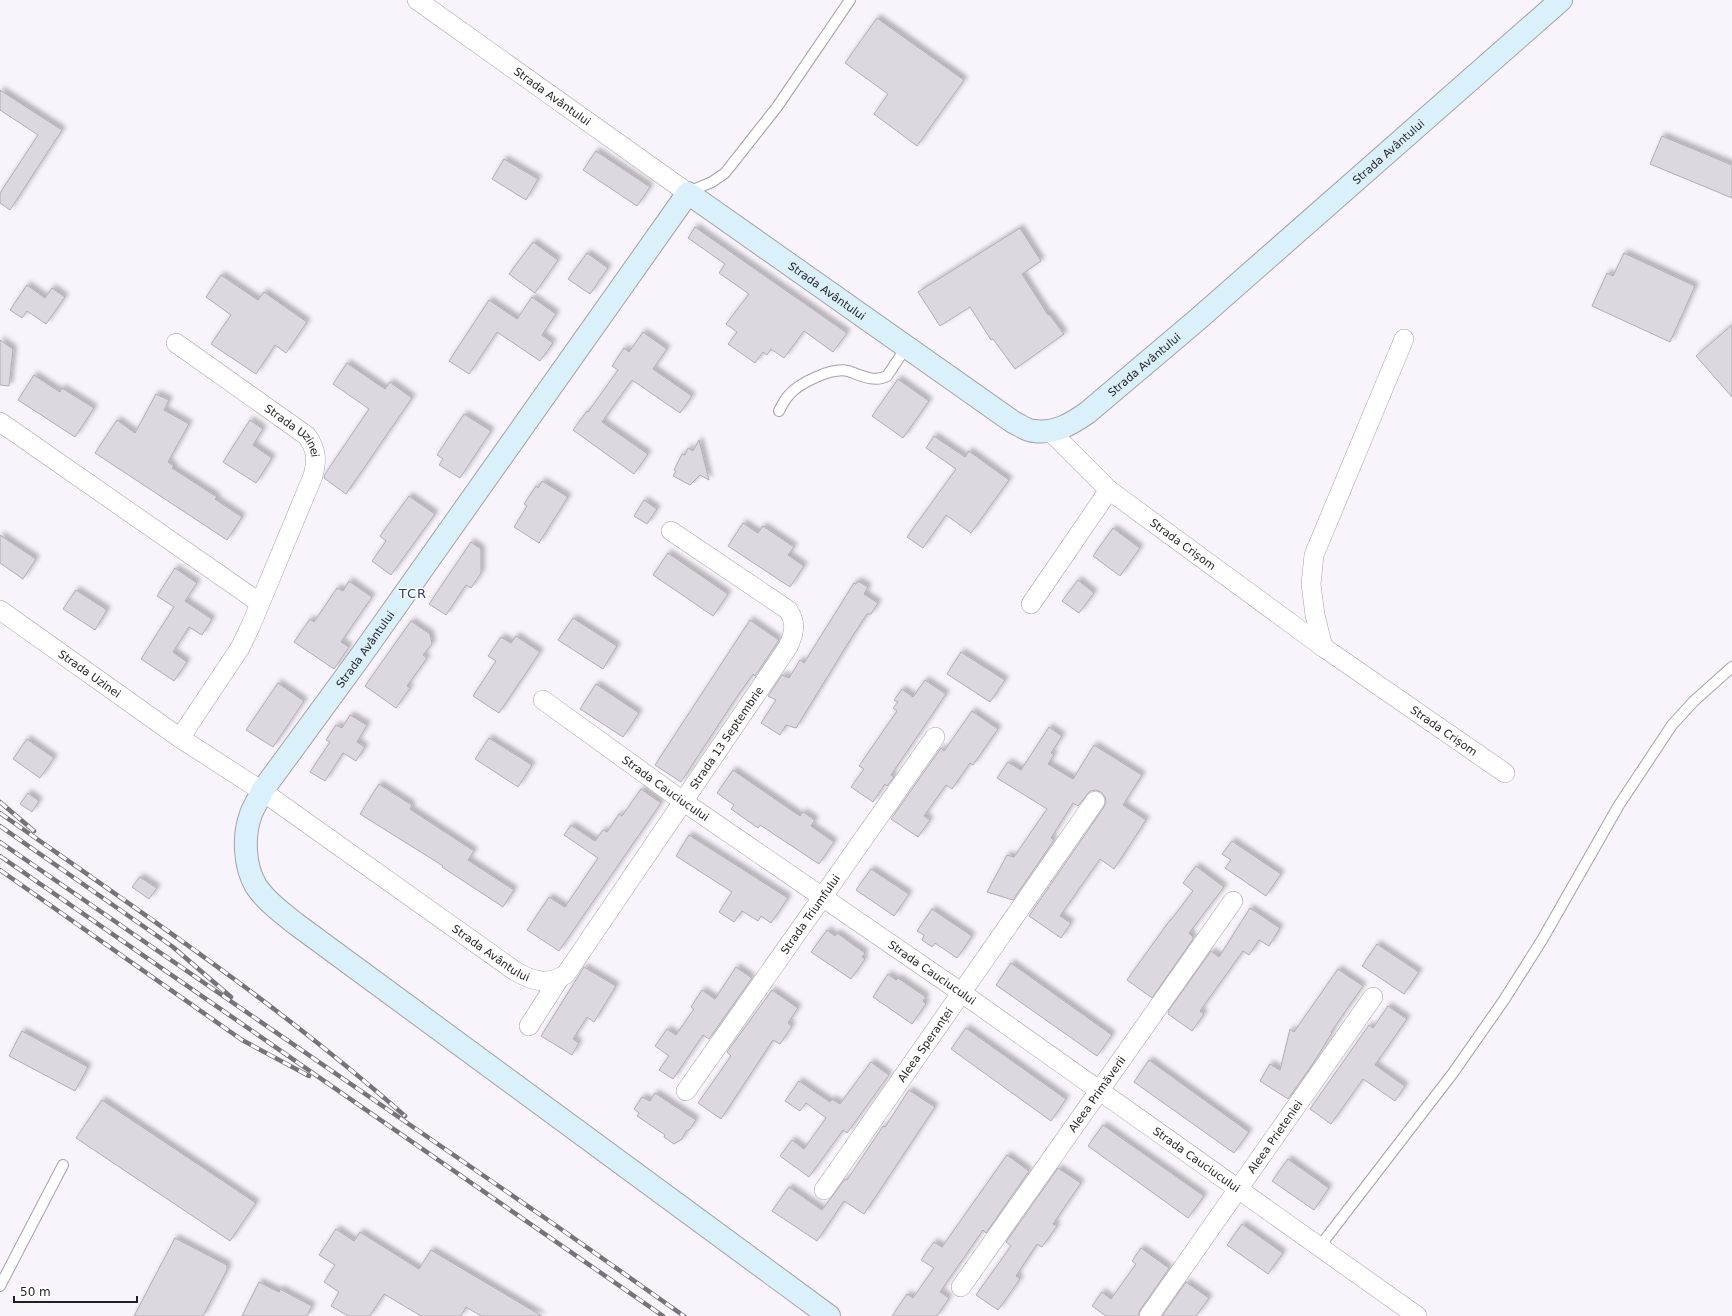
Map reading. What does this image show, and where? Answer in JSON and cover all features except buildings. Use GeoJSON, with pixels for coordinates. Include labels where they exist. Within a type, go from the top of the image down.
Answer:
{"type":"FeatureCollection","features":[{"type":"Feature","properties":{"kind":"main road","name":"Strada Avântului"},"geometry":{"type":"LineString","coordinates":[[262,791],[364,651],[688,193],[1014,422],[1033,432],[1050,432],[1068,426],[1087,413],[1203,315],[1561,0]]}},
{"type":"Feature","properties":{"kind":"main road"},"geometry":{"type":"LineString","coordinates":[[262,791],[251,815],[246,842],[249,870],[256,886],[272,905],[829,1316]]}},
{"type":"Feature","properties":{"kind":"street","name":"Strada Avântului"},"geometry":{"type":"LineString","coordinates":[[417,0],[688,193]]}},
{"type":"Feature","properties":{"kind":"street"},"geometry":{"type":"LineString","coordinates":[[1323,647],[1315,615],[1311,584],[1314,555],[1404,338]]}},
{"type":"Feature","properties":{"kind":"street","name":"Strada Uzinei"},"geometry":{"type":"LineString","coordinates":[[176,343],[307,436],[314,444],[316,453],[316,463],[313,476],[251,625],[240,648],[180,738]]}},
{"type":"Feature","properties":{"kind":"street"},"geometry":{"type":"LineString","coordinates":[[0,422],[260,602]]}},
{"type":"Feature","properties":{"kind":"street","name":"Strada Crișom"},"geometry":{"type":"LineString","coordinates":[[1050,432],[1109,490],[1323,647],[1505,773]]}},
{"type":"Feature","properties":{"kind":"street"},"geometry":{"type":"LineString","coordinates":[[1031,604],[1109,490]]}},
{"type":"Feature","properties":{"kind":"street","name":"Strada 13 Septembrie"},"geometry":{"type":"LineString","coordinates":[[528,1026],[559,979],[566,974],[684,802],[788,647],[794,635],[793,617],[788,610],[671,531]]}},
{"type":"Feature","properties":{"kind":"street","name":"Strada Uzinei"},"geometry":{"type":"LineString","coordinates":[[0,610],[180,738],[262,791]]}},
{"type":"Feature","properties":{"kind":"street","name":"Strada Cauciucului"},"geometry":{"type":"LineString","coordinates":[[543,700],[684,802],[962,992],[1417,1316]]}},
{"type":"Feature","properties":{"kind":"street","name":"Strada Triumfului"},"geometry":{"type":"LineString","coordinates":[[686,1091],[934,737]]}},
{"type":"Feature","properties":{"kind":"street","name":"Strada Avântului"},"geometry":{"type":"LineString","coordinates":[[262,791],[514,971],[527,978],[538,981],[549,982],[559,979]]}},
{"type":"Feature","properties":{"kind":"street","name":"Aleea Speranței"},"geometry":{"type":"LineString","coordinates":[[824,1190],[1095,801]]}},
{"type":"Feature","properties":{"kind":"street","name":"Aleea Primăverii"},"geometry":{"type":"LineString","coordinates":[[961,1287],[1233,901]]}},
{"type":"Feature","properties":{"kind":"street","name":"Aleea Prieteniei"},"geometry":{"type":"LineString","coordinates":[[1149,1316],[1372,996]]}},
{"type":"Feature","properties":{"kind":"lane"},"geometry":{"type":"LineString","coordinates":[[688,193],[712,182],[725,173],[777,107],[850,0]]}},
{"type":"Feature","properties":{"kind":"lane"},"geometry":{"type":"LineString","coordinates":[[779,411],[789,395],[800,385],[811,379],[842,370],[872,378],[882,378],[887,376],[907,346]]}},
{"type":"Feature","properties":{"kind":"lane"},"geometry":{"type":"LineString","coordinates":[[1320,1246],[1453,1072],[1504,1000],[1542,940],[1619,805],[1672,725],[1694,701],[1732,667]]}},
{"type":"Feature","properties":{"kind":"lane"},"geometry":{"type":"LineString","coordinates":[[0,1286],[63,1165]]}},
{"type":"Feature","properties":{"kind":"railway"},"geometry":{"type":"LineString","coordinates":[[0,802],[34,831]]}},
{"type":"Feature","properties":{"kind":"railway"},"geometry":{"type":"LineString","coordinates":[[0,813],[257,996],[308,1035],[405,1116]]}},
{"type":"Feature","properties":{"kind":"railway"},"geometry":{"type":"LineString","coordinates":[[0,826],[173,947],[231,997]]}},
{"type":"Feature","properties":{"kind":"railway"},"geometry":{"type":"LineString","coordinates":[[0,842],[558,1227],[684,1316]]}},
{"type":"Feature","properties":{"kind":"railway"},"geometry":{"type":"LineString","coordinates":[[0,856],[663,1316]]}},
{"type":"Feature","properties":{"kind":"railway"},"geometry":{"type":"LineString","coordinates":[[0,870],[242,1040],[309,1076]]}},
{"type":"Feature","properties":{"kind":"district","name":"TCR"},"geometry":{"type":"Point","coordinates":[413,593]}}]}
